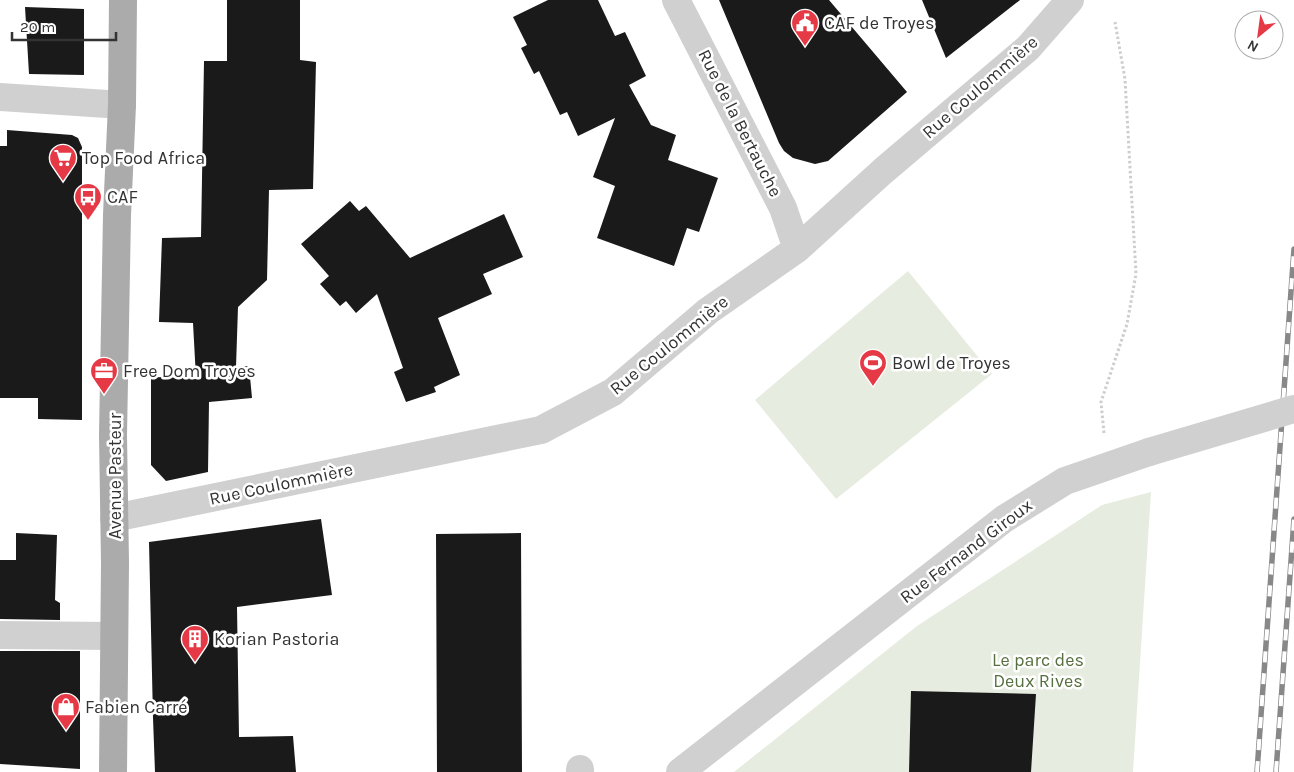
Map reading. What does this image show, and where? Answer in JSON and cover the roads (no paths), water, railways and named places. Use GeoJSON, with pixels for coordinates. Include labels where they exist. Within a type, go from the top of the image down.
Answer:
{"type":"FeatureCollection","features":[{"type":"Feature","properties":{"kind":"main road","name":"Avenue Pasteur"},"geometry":{"type":"LineString","coordinates":[[113,772],[113,435],[123,0]]}},
{"type":"Feature","properties":{"kind":"street","name":"Rue de la Bertauche"},"geometry":{"type":"LineString","coordinates":[[676,0],[783,208],[797,249]]}},
{"type":"Feature","properties":{"kind":"street","name":"Rue Coulommière"},"geometry":{"type":"LineString","coordinates":[[114,518],[541,430],[613,392],[708,311],[797,249],[883,171],[1028,48],[1070,0]]}},
{"type":"Feature","properties":{"kind":"street"},"geometry":{"type":"LineString","coordinates":[[0,97],[122,105]]}},
{"type":"Feature","properties":{"kind":"street","name":"Rue Fernand Giroux"},"geometry":{"type":"LineString","coordinates":[[680,772],[1004,518],[1065,481],[1149,452],[1294,409]]}},
{"type":"Feature","properties":{"kind":"street"},"geometry":{"type":"LineString","coordinates":[[0,636],[114,636]]}},
{"type":"Feature","properties":{"kind":"railway"},"geometry":{"type":"LineString","coordinates":[[1257,772],[1294,249]]}},
{"type":"Feature","properties":{"kind":"railway"},"geometry":{"type":"LineString","coordinates":[[1276,772],[1294,519]]}},
{"type":"Feature","properties":{"kind":"place","name":"CAF de Troyes"},"geometry":{"type":"Point","coordinates":[805,47]}},
{"type":"Feature","properties":{"kind":"place","name":"Top Food Africa"},"geometry":{"type":"Point","coordinates":[63,182]}},
{"type":"Feature","properties":{"kind":"place","name":"CAF"},"geometry":{"type":"Point","coordinates":[88,221]}},
{"type":"Feature","properties":{"kind":"place","name":"Bowl de Troyes"},"geometry":{"type":"Point","coordinates":[873,387]}},
{"type":"Feature","properties":{"kind":"place","name":"Free Dom Troyes"},"geometry":{"type":"Point","coordinates":[104,395]}},
{"type":"Feature","properties":{"kind":"place","name":"Korian Pastoria"},"geometry":{"type":"Point","coordinates":[195,663]}},
{"type":"Feature","properties":{"kind":"place","name":"Fabien Carré"},"geometry":{"type":"Point","coordinates":[66,731]}},
{"type":"Feature","properties":{"kind":"park label","name":"Le parc des Deux Rives"},"geometry":{"type":"Point","coordinates":[1038,670]}}]}
